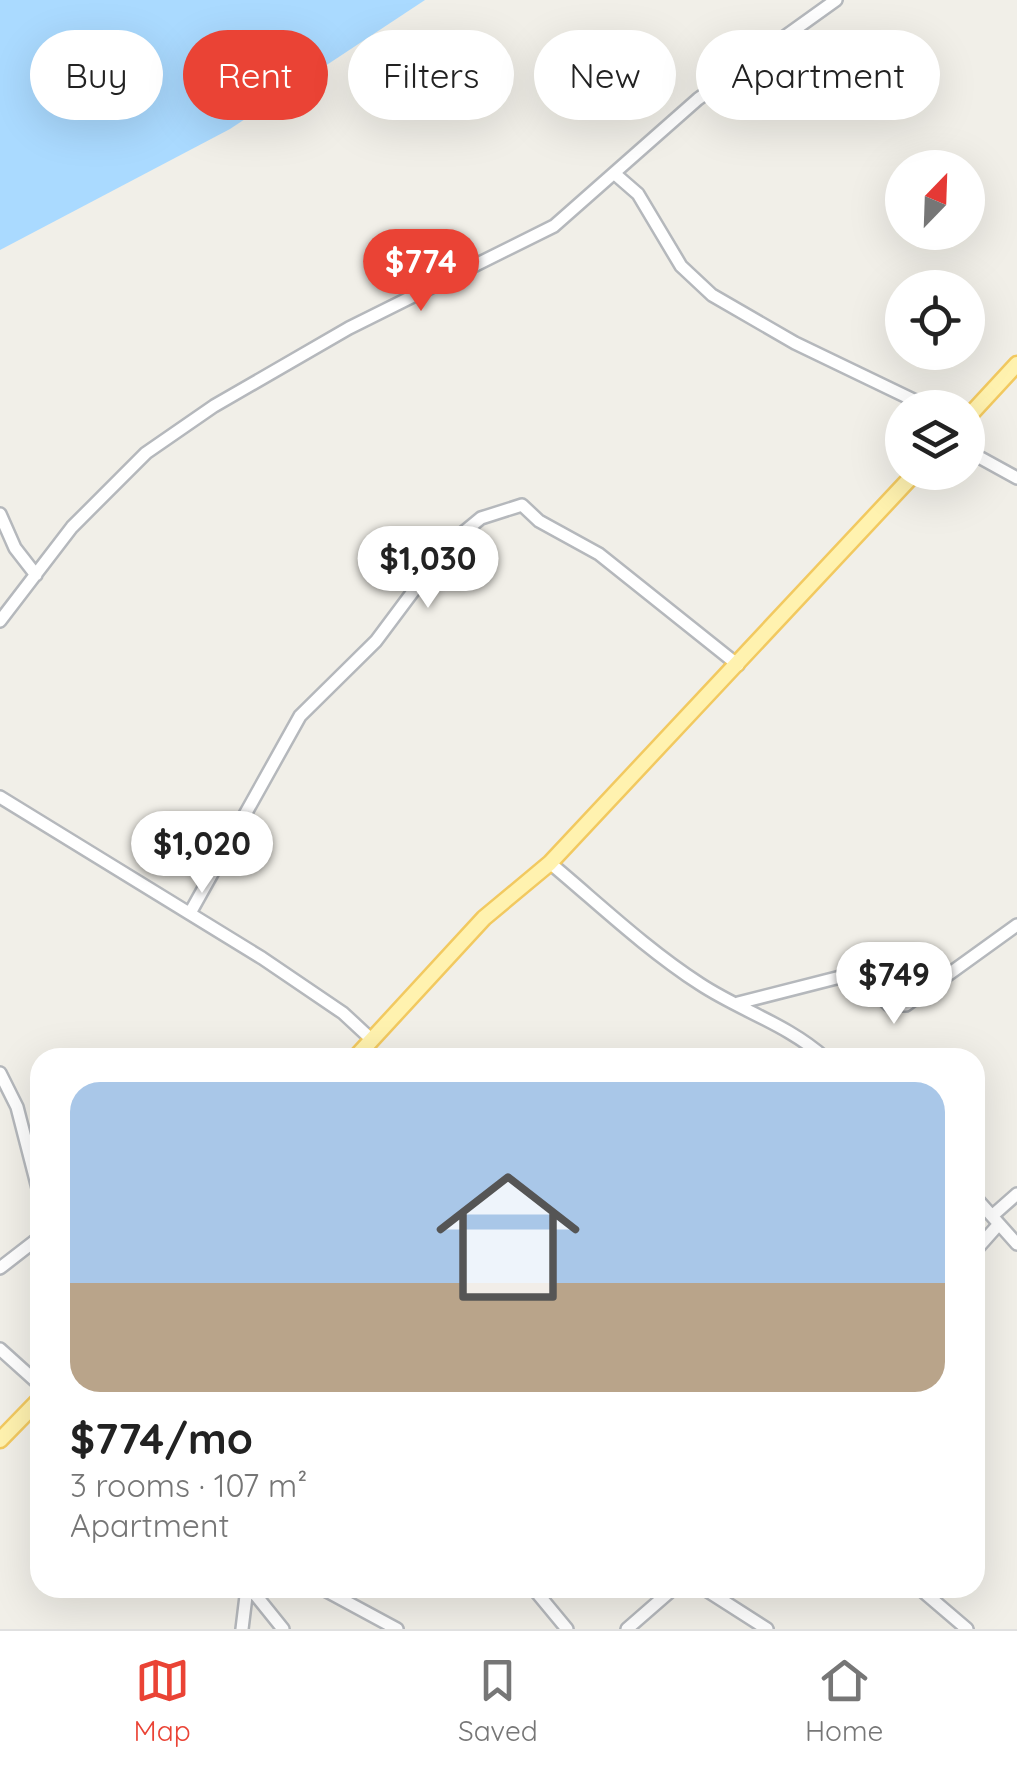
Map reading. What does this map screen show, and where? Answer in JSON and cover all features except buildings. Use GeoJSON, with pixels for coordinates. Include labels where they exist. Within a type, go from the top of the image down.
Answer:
{"type":"FeatureCollection","features":[{"type":"Feature","properties":{"kind":"main road"},"geometry":{"type":"LineString","coordinates":[[985,399],[1017,364]]}},
{"type":"Feature","properties":{"kind":"main road"},"geometry":{"type":"LineString","coordinates":[[363,1048],[484,918],[550,863],[899,490]]}},
{"type":"Feature","properties":{"kind":"main road"},"geometry":{"type":"LineString","coordinates":[[0,1440],[30,1409]]}},
{"type":"Feature","properties":{"kind":"street"},"geometry":{"type":"LineString","coordinates":[[0,621],[102,494],[175,432],[385,308],[554,226],[698,98],[836,0]]}},
{"type":"Feature","properties":{"kind":"street"},"geometry":{"type":"LineString","coordinates":[[615,174],[638,194],[682,266],[712,295],[795,343],[893,390]]}},
{"type":"Feature","properties":{"kind":"street"},"geometry":{"type":"LineString","coordinates":[[985,460],[1017,478]]}},
{"type":"Feature","properties":{"kind":"street"},"geometry":{"type":"LineString","coordinates":[[190,914],[300,716],[346,676],[397,617],[440,553],[482,518],[522,505],[539,522],[564,531],[653,594],[738,665]]}},
{"type":"Feature","properties":{"kind":"street"},"geometry":{"type":"LineString","coordinates":[[0,514],[15,548],[36,576]]}},
{"type":"Feature","properties":{"kind":"street"},"geometry":{"type":"LineString","coordinates":[[0,797],[343,1013],[371,1039]]}},
{"type":"Feature","properties":{"kind":"street"},"geometry":{"type":"LineString","coordinates":[[550,863],[672,965],[785,1028],[811,1048]]}},
{"type":"Feature","properties":{"kind":"street"},"geometry":{"type":"LineString","coordinates":[[738,1003],[856,973],[889,1005],[906,1005],[1017,925]]}},
{"type":"Feature","properties":{"kind":"street"},"geometry":{"type":"LineString","coordinates":[[0,1073],[30,1147]]}},
{"type":"Feature","properties":{"kind":"street"},"geometry":{"type":"LineString","coordinates":[[985,1237],[1017,1194]]}},
{"type":"Feature","properties":{"kind":"street"},"geometry":{"type":"LineString","coordinates":[[985,1208],[1017,1244]]}},
{"type":"Feature","properties":{"kind":"street"},"geometry":{"type":"LineString","coordinates":[[0,1268],[30,1245]]}},
{"type":"Feature","properties":{"kind":"street"},"geometry":{"type":"LineString","coordinates":[[0,1349],[30,1375]]}},
{"type":"Feature","properties":{"kind":"street"},"geometry":{"type":"LineString","coordinates":[[242,1629],[247,1598]]}},
{"type":"Feature","properties":{"kind":"street"},"geometry":{"type":"LineString","coordinates":[[257,1598],[283,1629]]}},
{"type":"Feature","properties":{"kind":"street"},"geometry":{"type":"LineString","coordinates":[[340,1598],[397,1629]]}},
{"type":"Feature","properties":{"kind":"street"},"geometry":{"type":"LineString","coordinates":[[541,1598],[567,1629]]}},
{"type":"Feature","properties":{"kind":"street"},"geometry":{"type":"LineString","coordinates":[[627,1629],[663,1598]]}},
{"type":"Feature","properties":{"kind":"street"},"geometry":{"type":"LineString","coordinates":[[718,1598],[766,1629]]}},
{"type":"Feature","properties":{"kind":"street"},"geometry":{"type":"LineString","coordinates":[[930,1598],[967,1629]]}},
{"type":"Feature","properties":{"kind":"water"},"geometry":{"type":"Polygon","coordinates":[[[0,0],[425,0],[380,30],[348,30],[348,51],[328,64],[328,30],[183,30],[183,120],[244,120],[0,250],[0,0]]]}}]}
